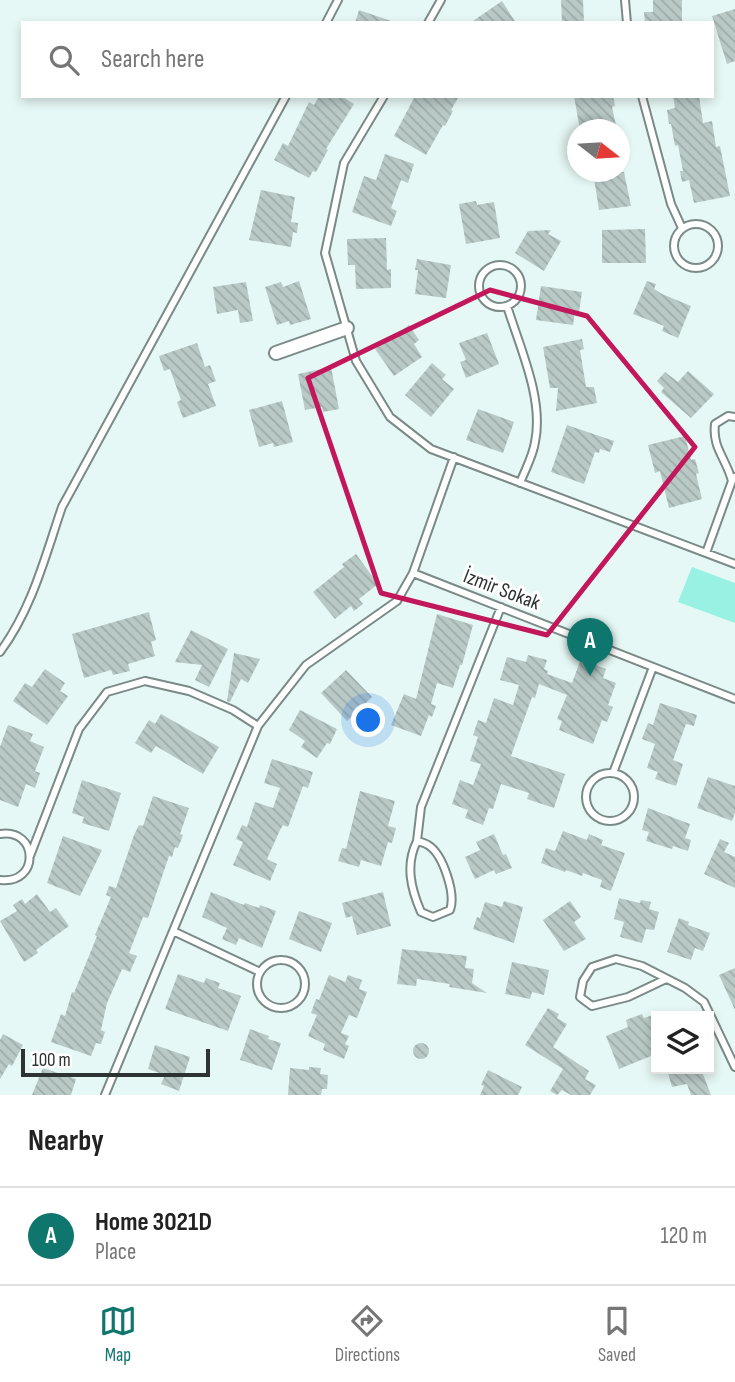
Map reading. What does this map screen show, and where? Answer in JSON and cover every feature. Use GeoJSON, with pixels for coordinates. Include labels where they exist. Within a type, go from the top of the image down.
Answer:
{"type":"FeatureCollection","features":[{"type":"Feature","properties":{"kind":"street"},"geometry":{"type":"LineString","coordinates":[[276,353],[346,328]]}},
{"type":"Feature","properties":{"kind":"lane"},"geometry":{"type":"LineString","coordinates":[[327,21],[338,0]]}},
{"type":"Feature","properties":{"kind":"lane"},"geometry":{"type":"LineString","coordinates":[[429,21],[441,0]]}},
{"type":"Feature","properties":{"kind":"lane"},"geometry":{"type":"LineString","coordinates":[[625,0],[627,21]]}},
{"type":"Feature","properties":{"kind":"lane"},"geometry":{"type":"LineString","coordinates":[[0,652],[20,619],[43,570],[62,507],[285,98]]}},
{"type":"Feature","properties":{"kind":"lane"},"geometry":{"type":"LineString","coordinates":[[383,98],[344,163],[325,253],[356,361],[390,417],[431,449],[735,564]]}},
{"type":"Feature","properties":{"kind":"lane"},"geometry":{"type":"LineString","coordinates":[[643,98],[671,204],[682,228]]}},
{"type":"Feature","properties":{"kind":"lane"},"geometry":{"type":"LineString","coordinates":[[696,223],[712,230],[718,245],[713,259],[695,268],[688,267],[676,257],[674,239],[682,228],[696,223]]}},
{"type":"Feature","properties":{"kind":"lane"},"geometry":{"type":"LineString","coordinates":[[490,268],[511,268],[520,280],[520,294],[514,303],[507,306],[495,307],[488,304],[480,292],[481,278],[490,268]]}},
{"type":"Feature","properties":{"kind":"lane"},"geometry":{"type":"LineString","coordinates":[[507,306],[536,402],[538,421],[535,445],[520,482]]}},
{"type":"Feature","properties":{"kind":"lane"},"geometry":{"type":"LineString","coordinates":[[706,553],[734,479],[713,440],[715,424],[728,416],[735,416]]}},
{"type":"Feature","properties":{"kind":"lane"},"geometry":{"type":"LineString","coordinates":[[105,1095],[258,726],[306,665],[397,601],[413,573],[454,457]]}},
{"type":"Feature","properties":{"kind":"lane","name":"İzmir Sokak"},"geometry":{"type":"LineString","coordinates":[[413,573],[735,699]]}},
{"type":"Feature","properties":{"kind":"lane"},"geometry":{"type":"LineString","coordinates":[[417,841],[430,845],[451,886],[453,901],[450,909],[433,917],[421,912],[410,877],[421,807],[500,607]]}},
{"type":"Feature","properties":{"kind":"lane"},"geometry":{"type":"LineString","coordinates":[[614,773],[653,667]]}},
{"type":"Feature","properties":{"kind":"lane"},"geometry":{"type":"LineString","coordinates":[[0,880],[19,877],[29,864],[79,729],[107,692],[145,681],[189,691],[233,710],[258,726]]}},
{"type":"Feature","properties":{"kind":"lane"},"geometry":{"type":"LineString","coordinates":[[614,773],[628,780],[634,796],[633,804],[621,818],[605,820],[591,811],[587,794],[594,779],[614,773]]}},
{"type":"Feature","properties":{"kind":"lane"},"geometry":{"type":"LineString","coordinates":[[0,834],[7,833],[22,839],[30,856]]}},
{"type":"Feature","properties":{"kind":"lane"},"geometry":{"type":"LineString","coordinates":[[173,931],[260,972]]}},
{"type":"Feature","properties":{"kind":"lane"},"geometry":{"type":"LineString","coordinates":[[277,959],[296,964],[305,979],[303,995],[295,1004],[273,1007],[266,1003],[257,989],[260,972],[269,962],[277,959]]}},
{"type":"Feature","properties":{"kind":"lane"},"geometry":{"type":"LineString","coordinates":[[666,979],[628,997],[592,1006],[580,997],[583,981],[592,967],[616,959],[642,967],[685,988],[704,1002],[735,1067]]}},
{"type":"Feature","properties":{"kind":"highlighted area"},"geometry":{"type":"Polygon","coordinates":[[[490,290],[587,316],[695,447],[547,635],[381,593],[308,378],[490,290]]]}},
{"type":"Feature","properties":{"kind":"green space"},"geometry":{"type":"Polygon","coordinates":[[[692,567],[735,583],[735,623],[678,602],[692,567]]]}},
{"type":"Feature","properties":{"kind":"building"},"geometry":{"type":"Polygon","coordinates":[[[561,0],[583,0],[584,21],[562,21],[561,0]]]}},
{"type":"Feature","properties":{"kind":"building"},"geometry":{"type":"Polygon","coordinates":[[[653,0],[682,0],[682,21],[645,21],[644,12],[653,12],[653,0]]]}},
{"type":"Feature","properties":{"kind":"building"},"geometry":{"type":"Polygon","coordinates":[[[502,1],[515,21],[473,21],[502,1]]]}},
{"type":"Feature","properties":{"kind":"building"},"geometry":{"type":"Polygon","coordinates":[[[735,9],[735,61],[727,64],[712,16],[735,9]]]}},
{"type":"Feature","properties":{"kind":"building"},"geometry":{"type":"Polygon","coordinates":[[[359,10],[391,21],[356,21],[359,10]]]}},
{"type":"Feature","properties":{"kind":"building"},"geometry":{"type":"Polygon","coordinates":[[[318,98],[344,98],[354,104],[326,149],[328,150],[316,172],[313,171],[309,178],[274,160],[283,143],[288,146],[309,102],[314,105],[318,98]]]}},
{"type":"Feature","properties":{"kind":"building"},"geometry":{"type":"Polygon","coordinates":[[[414,98],[458,98],[445,126],[443,125],[426,155],[394,136],[414,98]]]}},
{"type":"Feature","properties":{"kind":"building"},"geometry":{"type":"Polygon","coordinates":[[[574,98],[613,98],[615,106],[612,107],[615,119],[578,119],[574,98]]]}},
{"type":"Feature","properties":{"kind":"building"},"geometry":{"type":"Polygon","coordinates":[[[673,98],[699,98],[703,123],[712,121],[716,147],[720,146],[730,196],[694,203],[689,180],[682,182],[680,171],[683,171],[678,145],[675,146],[669,124],[667,110],[675,108],[673,98]]]}},
{"type":"Feature","properties":{"kind":"building"},"geometry":{"type":"Polygon","coordinates":[[[385,154],[414,164],[408,183],[401,180],[391,208],[397,211],[391,226],[352,212],[364,176],[376,180],[385,154]]]}},
{"type":"Feature","properties":{"kind":"building"},"geometry":{"type":"Polygon","coordinates":[[[595,182],[626,182],[631,206],[599,210],[595,182]]]}},
{"type":"Feature","properties":{"kind":"building"},"geometry":{"type":"Polygon","coordinates":[[[261,190],[295,197],[291,222],[298,223],[297,233],[293,232],[291,247],[249,240],[261,190]]]}},
{"type":"Feature","properties":{"kind":"building"},"geometry":{"type":"Polygon","coordinates":[[[476,201],[477,205],[494,202],[500,238],[466,244],[459,204],[476,201]]]}},
{"type":"Feature","properties":{"kind":"building"},"geometry":{"type":"Polygon","coordinates":[[[645,229],[646,263],[602,263],[602,230],[645,229]]]}},
{"type":"Feature","properties":{"kind":"building"},"geometry":{"type":"Polygon","coordinates":[[[551,230],[548,234],[561,241],[544,271],[515,253],[528,231],[551,230]]]}},
{"type":"Feature","properties":{"kind":"building"},"geometry":{"type":"Polygon","coordinates":[[[386,238],[387,270],[391,269],[391,288],[356,289],[355,265],[348,265],[347,239],[386,238]]]}},
{"type":"Feature","properties":{"kind":"building"},"geometry":{"type":"Polygon","coordinates":[[[417,259],[451,265],[446,298],[415,294],[417,259]]]}},
{"type":"Feature","properties":{"kind":"building"},"geometry":{"type":"Polygon","coordinates":[[[299,281],[311,319],[290,325],[289,321],[277,325],[265,287],[281,282],[283,287],[299,281]]]}},
{"type":"Feature","properties":{"kind":"building"},"geometry":{"type":"Polygon","coordinates":[[[647,281],[656,284],[654,289],[662,294],[691,306],[678,338],[662,331],[664,326],[633,314],[647,281]]]}},
{"type":"Feature","properties":{"kind":"building"},"geometry":{"type":"Polygon","coordinates":[[[246,282],[253,321],[240,323],[238,310],[217,314],[213,287],[246,282]]]}},
{"type":"Feature","properties":{"kind":"building"},"geometry":{"type":"Polygon","coordinates":[[[541,286],[582,292],[579,312],[575,311],[573,325],[536,320],[541,286]]]}},
{"type":"Feature","properties":{"kind":"building"},"geometry":{"type":"Polygon","coordinates":[[[409,325],[419,340],[414,344],[422,357],[394,376],[375,349],[409,325]]]}},
{"type":"Feature","properties":{"kind":"building"},"geometry":{"type":"Polygon","coordinates":[[[487,333],[499,364],[466,378],[460,362],[466,360],[459,343],[487,333]]]}},
{"type":"Feature","properties":{"kind":"building"},"geometry":{"type":"Polygon","coordinates":[[[582,339],[584,349],[580,350],[586,387],[594,387],[597,403],[556,411],[558,388],[550,388],[543,347],[582,339]]]}},
{"type":"Feature","properties":{"kind":"building"},"geometry":{"type":"Polygon","coordinates":[[[197,343],[205,367],[210,365],[216,381],[208,384],[216,406],[183,418],[177,402],[181,400],[170,369],[164,371],[159,356],[197,343]]]}},
{"type":"Feature","properties":{"kind":"building"},"geometry":{"type":"Polygon","coordinates":[[[432,363],[446,375],[442,379],[454,389],[431,417],[405,395],[432,363]]]}},
{"type":"Feature","properties":{"kind":"building"},"geometry":{"type":"Polygon","coordinates":[[[331,367],[339,409],[323,412],[322,407],[305,410],[298,374],[331,367]]]}},
{"type":"Feature","properties":{"kind":"building"},"geometry":{"type":"Polygon","coordinates":[[[688,371],[714,394],[691,418],[661,392],[664,388],[657,381],[665,372],[678,382],[688,371]]]}},
{"type":"Feature","properties":{"kind":"building"},"geometry":{"type":"Polygon","coordinates":[[[282,401],[293,442],[274,447],[273,443],[259,447],[249,410],[282,401]]]}},
{"type":"Feature","properties":{"kind":"building"},"geometry":{"type":"Polygon","coordinates":[[[478,409],[514,422],[503,453],[466,440],[478,409]]]}},
{"type":"Feature","properties":{"kind":"building"},"geometry":{"type":"Polygon","coordinates":[[[567,425],[614,441],[610,452],[600,449],[599,453],[595,452],[584,484],[551,472],[567,425]]]}},
{"type":"Feature","properties":{"kind":"building"},"geometry":{"type":"Polygon","coordinates":[[[685,436],[691,460],[695,459],[699,473],[696,474],[702,499],[669,508],[660,471],[655,473],[648,445],[685,436]]]}},
{"type":"Feature","properties":{"kind":"building"},"geometry":{"type":"Polygon","coordinates":[[[356,554],[378,584],[359,599],[363,604],[354,611],[351,606],[335,619],[313,592],[356,554]]]}},
{"type":"Feature","properties":{"kind":"building"},"geometry":{"type":"Polygon","coordinates":[[[149,612],[156,640],[151,642],[155,656],[128,664],[130,671],[113,675],[111,670],[84,678],[72,634],[149,612]]]}},
{"type":"Feature","properties":{"kind":"building"},"geometry":{"type":"Polygon","coordinates":[[[437,614],[473,625],[453,688],[437,683],[431,704],[436,706],[432,717],[429,715],[421,736],[391,725],[404,694],[416,699],[437,614]]]}},
{"type":"Feature","properties":{"kind":"building"},"geometry":{"type":"Polygon","coordinates":[[[191,630],[228,649],[209,687],[195,680],[202,665],[175,662],[191,630]]]}},
{"type":"Feature","properties":{"kind":"building"},"geometry":{"type":"Polygon","coordinates":[[[234,653],[260,659],[248,683],[241,679],[230,702],[227,701],[234,653]]]}},
{"type":"Feature","properties":{"kind":"building"},"geometry":{"type":"Polygon","coordinates":[[[528,655],[547,660],[544,669],[548,671],[547,674],[572,683],[581,659],[606,669],[603,678],[616,683],[608,705],[613,707],[607,722],[602,720],[593,744],[559,730],[562,721],[557,719],[567,695],[539,684],[511,756],[565,774],[554,808],[527,799],[529,793],[501,784],[493,809],[489,808],[483,825],[465,818],[468,810],[452,804],[460,780],[473,785],[481,764],[470,761],[478,737],[473,735],[478,720],[486,723],[494,698],[513,705],[519,685],[500,680],[507,657],[526,662],[528,655]]]}},
{"type":"Feature","properties":{"kind":"building"},"geometry":{"type":"Polygon","coordinates":[[[45,669],[65,683],[60,691],[68,696],[47,725],[13,701],[25,683],[32,687],[45,669]]]}},
{"type":"Feature","properties":{"kind":"building"},"geometry":{"type":"Polygon","coordinates":[[[346,670],[372,697],[347,721],[321,693],[346,670]]]}},
{"type":"Feature","properties":{"kind":"building"},"geometry":{"type":"Polygon","coordinates":[[[660,703],[697,715],[694,726],[686,724],[673,760],[683,764],[676,786],[655,779],[658,772],[647,768],[655,744],[642,739],[648,723],[653,725],[660,703]]]}},
{"type":"Feature","properties":{"kind":"building"},"geometry":{"type":"Polygon","coordinates":[[[300,710],[337,729],[330,744],[327,743],[317,758],[301,747],[305,741],[289,730],[300,710]]]}},
{"type":"Feature","properties":{"kind":"building"},"geometry":{"type":"Polygon","coordinates":[[[161,714],[219,747],[203,774],[156,746],[151,753],[135,743],[149,720],[155,724],[161,714]]]}},
{"type":"Feature","properties":{"kind":"building"},"geometry":{"type":"Polygon","coordinates":[[[8,725],[33,734],[30,741],[44,747],[35,771],[40,773],[35,788],[26,784],[18,807],[0,800],[0,747],[8,725]]]}},
{"type":"Feature","properties":{"kind":"building"},"geometry":{"type":"Polygon","coordinates":[[[272,759],[313,772],[308,788],[303,786],[288,827],[283,825],[267,859],[277,864],[270,881],[233,865],[243,842],[236,839],[242,825],[247,827],[255,802],[273,808],[280,788],[264,783],[272,759]]]}},
{"type":"Feature","properties":{"kind":"building"},"geometry":{"type":"Polygon","coordinates":[[[708,777],[735,786],[735,813],[732,821],[697,808],[708,777]]]}},
{"type":"Feature","properties":{"kind":"building"},"geometry":{"type":"Polygon","coordinates":[[[82,780],[121,793],[109,831],[82,823],[84,817],[72,813],[82,780]]]}},
{"type":"Feature","properties":{"kind":"building"},"geometry":{"type":"Polygon","coordinates":[[[360,791],[395,801],[388,826],[396,828],[392,843],[388,842],[381,866],[361,860],[359,867],[338,861],[342,848],[346,849],[360,791]]]}},
{"type":"Feature","properties":{"kind":"building"},"geometry":{"type":"Polygon","coordinates":[[[153,796],[189,808],[180,834],[183,835],[172,857],[169,856],[148,918],[143,917],[129,953],[137,956],[130,972],[122,969],[107,1003],[101,1030],[105,1032],[101,1044],[96,1043],[91,1056],[51,1042],[61,1014],[65,1016],[72,992],[74,993],[97,936],[95,935],[111,897],[106,895],[109,886],[116,888],[134,835],[139,825],[143,826],[153,796]]]}},
{"type":"Feature","properties":{"kind":"building"},"geometry":{"type":"Polygon","coordinates":[[[648,808],[690,824],[685,838],[691,840],[688,851],[646,841],[649,832],[642,830],[648,808]]]}},
{"type":"Feature","properties":{"kind":"building"},"geometry":{"type":"Polygon","coordinates":[[[563,831],[587,840],[589,834],[603,840],[601,845],[625,853],[611,891],[600,887],[602,880],[583,873],[582,876],[566,870],[565,872],[541,863],[546,848],[555,851],[563,831]]]}},
{"type":"Feature","properties":{"kind":"building"},"geometry":{"type":"Polygon","coordinates":[[[494,834],[512,868],[496,874],[494,870],[475,879],[465,857],[480,850],[476,842],[494,834]]]}},
{"type":"Feature","properties":{"kind":"building"},"geometry":{"type":"Polygon","coordinates":[[[63,836],[102,850],[80,896],[47,883],[63,836]]]}},
{"type":"Feature","properties":{"kind":"building"},"geometry":{"type":"Polygon","coordinates":[[[720,839],[729,843],[724,852],[735,857],[735,888],[704,874],[720,839]]]}},
{"type":"Feature","properties":{"kind":"building"},"geometry":{"type":"Polygon","coordinates":[[[211,892],[244,905],[245,903],[259,908],[260,905],[276,911],[262,948],[239,938],[236,945],[222,939],[227,928],[202,917],[211,892]]]}},
{"type":"Feature","properties":{"kind":"building"},"geometry":{"type":"Polygon","coordinates":[[[383,892],[391,926],[357,935],[352,916],[346,918],[342,903],[383,892]]]}},
{"type":"Feature","properties":{"kind":"building"},"geometry":{"type":"Polygon","coordinates":[[[37,894],[50,912],[56,908],[69,926],[24,962],[0,921],[17,911],[13,905],[22,899],[25,904],[37,894]]]}},
{"type":"Feature","properties":{"kind":"building"},"geometry":{"type":"Polygon","coordinates":[[[619,898],[640,903],[641,900],[651,902],[649,909],[659,912],[654,930],[646,929],[642,943],[620,937],[624,922],[614,919],[619,898]]]}},
{"type":"Feature","properties":{"kind":"building"},"geometry":{"type":"Polygon","coordinates":[[[504,901],[523,907],[514,943],[473,929],[485,902],[502,907],[504,901]]]}},
{"type":"Feature","properties":{"kind":"building"},"geometry":{"type":"Polygon","coordinates":[[[570,901],[581,917],[574,922],[586,939],[564,951],[543,920],[570,901]]]}},
{"type":"Feature","properties":{"kind":"building"},"geometry":{"type":"Polygon","coordinates":[[[299,911],[332,923],[321,952],[289,939],[299,911]]]}},
{"type":"Feature","properties":{"kind":"building"},"geometry":{"type":"Polygon","coordinates":[[[679,918],[689,922],[688,925],[710,933],[703,951],[695,948],[691,960],[667,952],[679,918]]]}},
{"type":"Feature","properties":{"kind":"building"},"geometry":{"type":"Polygon","coordinates":[[[402,949],[467,956],[465,968],[474,969],[472,983],[487,993],[417,979],[416,986],[397,984],[402,949]]]}},
{"type":"Feature","properties":{"kind":"building"},"geometry":{"type":"Polygon","coordinates":[[[512,962],[549,970],[544,995],[532,992],[530,999],[505,994],[512,962]]]}},
{"type":"Feature","properties":{"kind":"building"},"geometry":{"type":"Polygon","coordinates":[[[735,968],[735,1010],[719,975],[735,968]]]}},
{"type":"Feature","properties":{"kind":"building"},"geometry":{"type":"Polygon","coordinates":[[[178,974],[204,983],[206,978],[220,983],[218,988],[241,996],[228,1031],[165,1009],[178,974]]]}},
{"type":"Feature","properties":{"kind":"building"},"geometry":{"type":"Polygon","coordinates":[[[329,975],[345,982],[348,975],[362,980],[359,989],[367,992],[357,1018],[349,1015],[341,1033],[349,1036],[345,1044],[349,1046],[344,1059],[323,1050],[325,1044],[308,1036],[317,1015],[311,1013],[329,975]]]}},
{"type":"Feature","properties":{"kind":"building"},"geometry":{"type":"Polygon","coordinates":[[[548,1008],[559,1014],[557,1018],[567,1024],[553,1047],[589,1071],[585,1079],[596,1085],[590,1095],[571,1095],[562,1090],[557,1095],[550,1091],[563,1069],[525,1045],[548,1008]]]}},
{"type":"Feature","properties":{"kind":"building"},"geometry":{"type":"Polygon","coordinates":[[[642,1014],[644,1018],[651,1016],[651,1056],[619,1069],[606,1036],[628,1027],[626,1020],[642,1014]]]}},
{"type":"Feature","properties":{"kind":"building"},"geometry":{"type":"Polygon","coordinates":[[[250,1029],[281,1043],[272,1070],[240,1060],[250,1029]]]}},
{"type":"Feature","properties":{"kind":"building"},"geometry":{"type":"Polygon","coordinates":[[[3,1034],[23,1045],[12,1066],[9,1064],[0,1079],[0,1040],[3,1034]]]}},
{"type":"Feature","properties":{"kind":"building"},"geometry":{"type":"Polygon","coordinates":[[[421,1043],[427,1045],[427,1057],[421,1059],[415,1057],[413,1051],[415,1045],[421,1043]]]}},
{"type":"Feature","properties":{"kind":"building"},"geometry":{"type":"Polygon","coordinates":[[[155,1045],[190,1057],[179,1091],[161,1084],[165,1075],[148,1069],[155,1045]]]}},
{"type":"Feature","properties":{"kind":"building"},"geometry":{"type":"Polygon","coordinates":[[[309,1067],[321,1068],[320,1074],[328,1075],[327,1089],[322,1089],[321,1095],[288,1095],[290,1068],[309,1070],[309,1067]]]}},
{"type":"Feature","properties":{"kind":"building"},"geometry":{"type":"Polygon","coordinates":[[[43,1068],[76,1079],[71,1095],[32,1095],[43,1068]]]}},
{"type":"Feature","properties":{"kind":"building"},"geometry":{"type":"Polygon","coordinates":[[[488,1070],[522,1087],[518,1095],[480,1095],[488,1070]]]}},
{"type":"Feature","properties":{"kind":"building"},"geometry":{"type":"Polygon","coordinates":[[[668,1074],[703,1074],[711,1095],[691,1095],[687,1084],[672,1087],[668,1074]]]}},
{"type":"Feature","properties":{"kind":"place","name":"Home 3021D"},"geometry":{"type":"Point","coordinates":[590,676]}}]}
